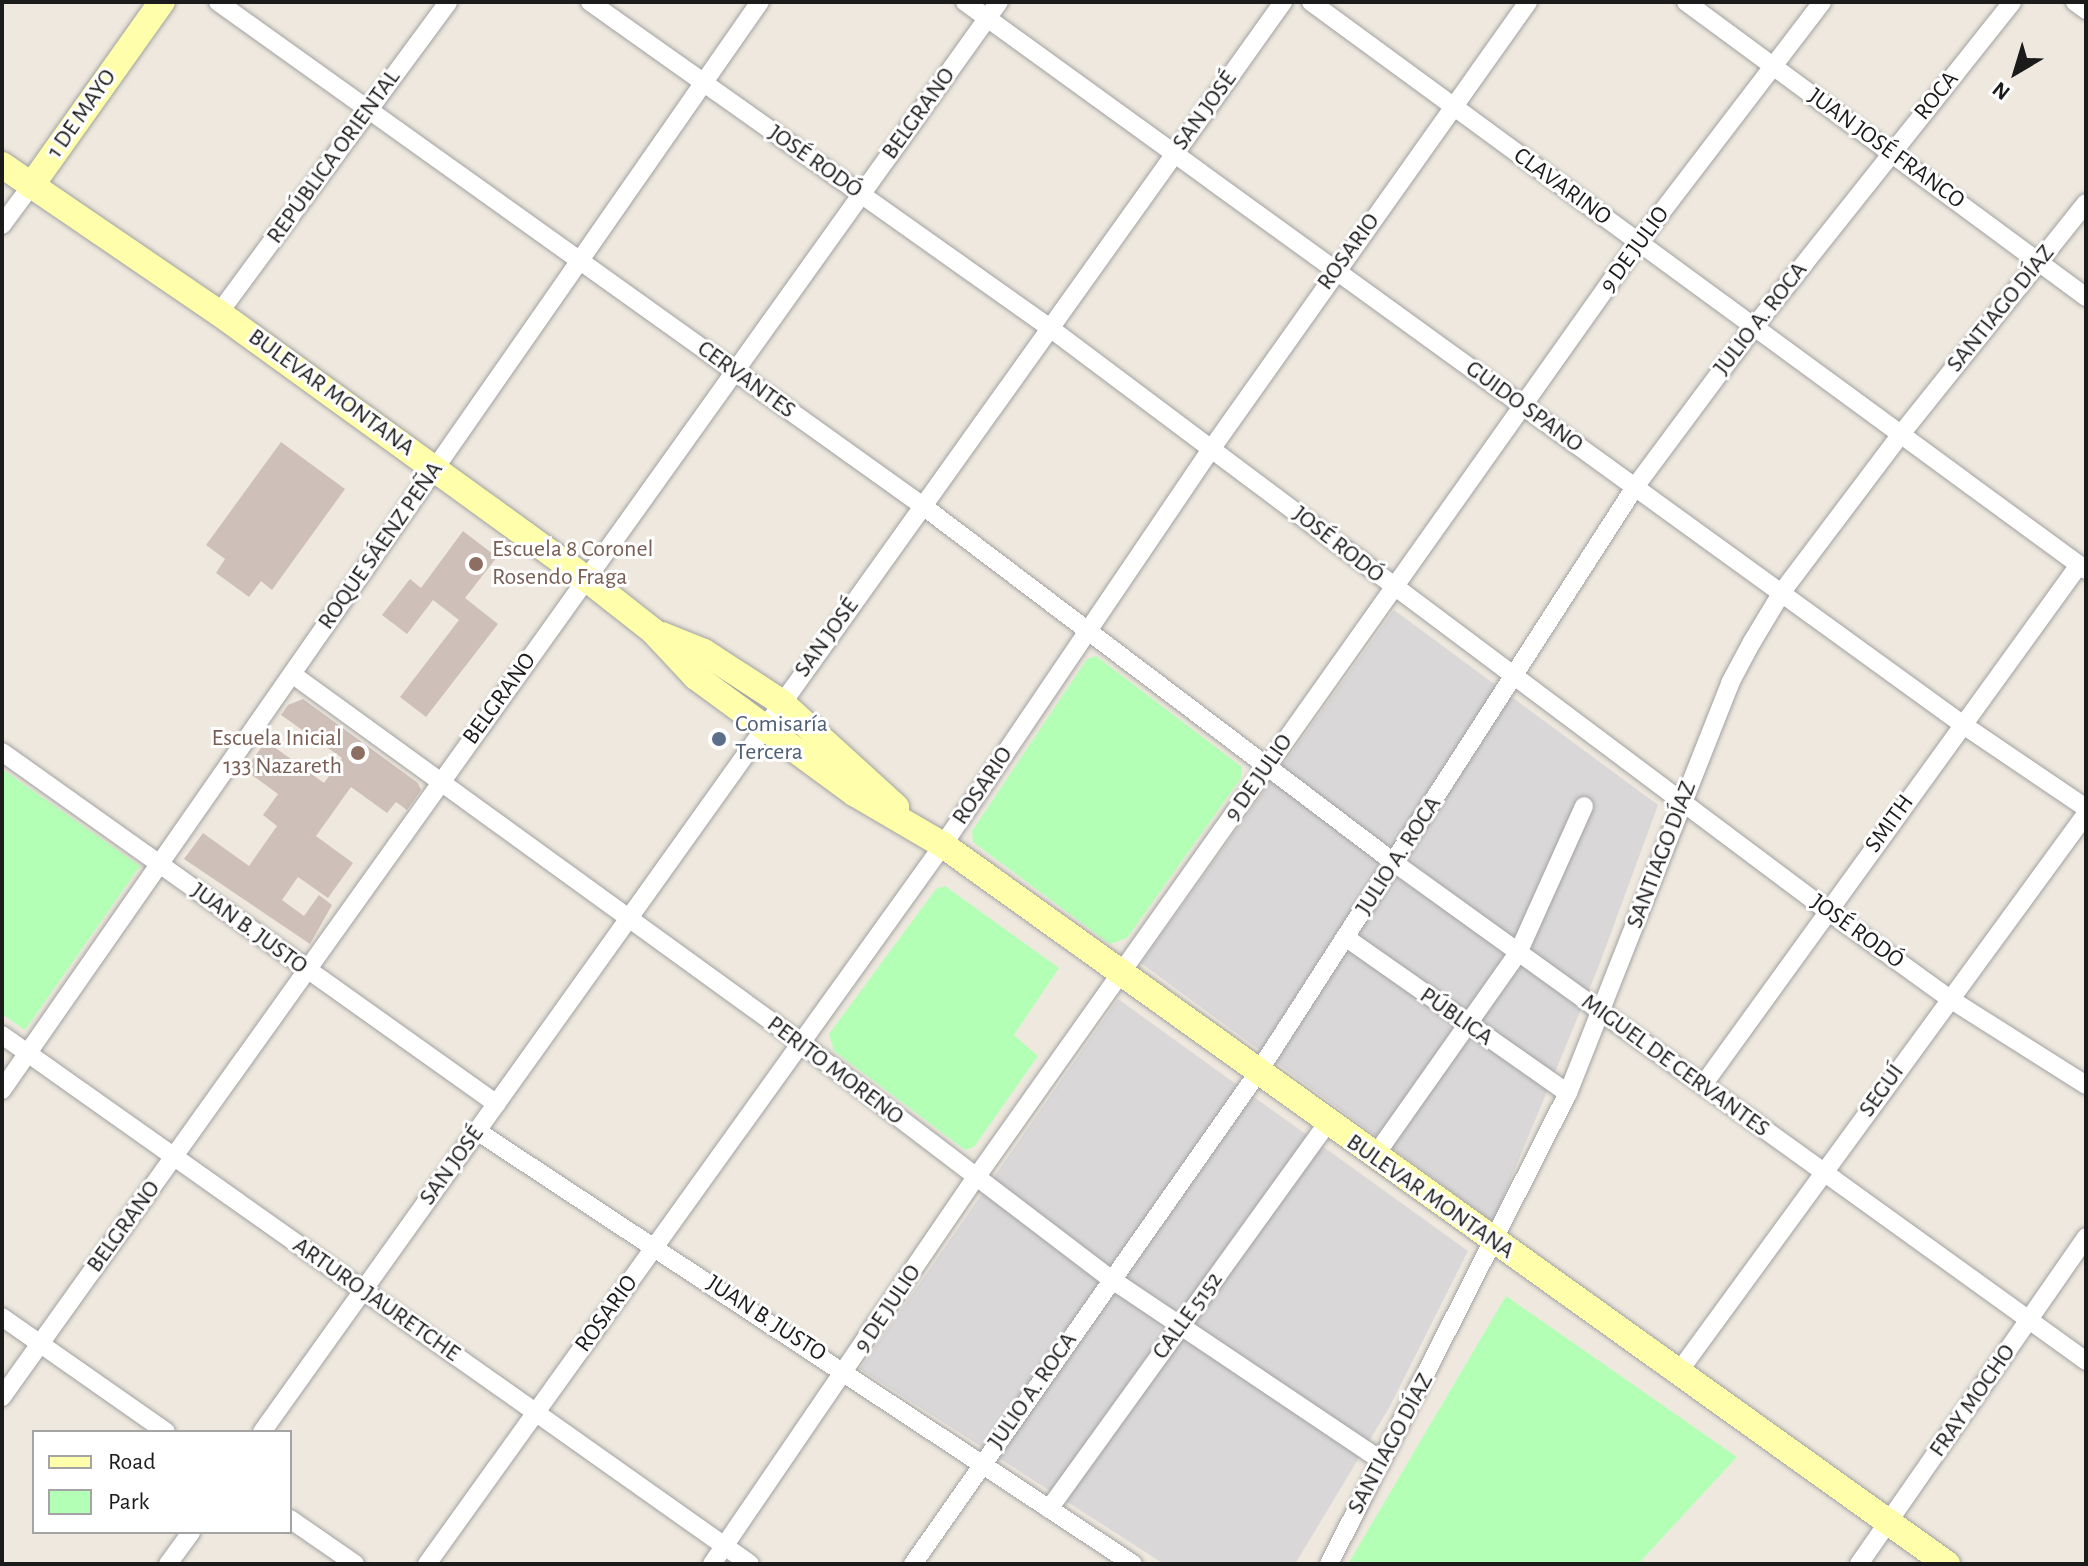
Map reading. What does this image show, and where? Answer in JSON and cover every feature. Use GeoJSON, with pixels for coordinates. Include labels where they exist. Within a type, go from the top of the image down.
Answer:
{"type":"FeatureCollection","features":[{"type":"Feature","properties":{"kind":"main road","name":"1 DE MAYO"},"geometry":{"type":"LineString","coordinates":[[31,186],[162,2]]}},
{"type":"Feature","properties":{"kind":"main road","name":"BULEVAR MONTANA"},"geometry":{"type":"LineString","coordinates":[[2,165],[219,313],[587,579],[653,631],[696,677],[854,793],[943,845],[1120,976],[1496,1244],[1680,1370],[1947,1564]]}},
{"type":"Feature","properties":{"kind":"main road","name":"BULEVAR MONTANA"},"geometry":{"type":"LineString","coordinates":[[653,631],[704,652],[781,702],[856,765],[915,827]]}},
{"type":"Feature","properties":{"kind":"street","name":"CERVANTES"},"geometry":{"type":"LineString","coordinates":[[218,2],[1089,627],[1266,768]]}},
{"type":"Feature","properties":{"kind":"street","name":"REPÚBLICA ORIENTAL"},"geometry":{"type":"LineString","coordinates":[[219,313],[448,2]]}},
{"type":"Feature","properties":{"kind":"street","name":"JOSÉ RODÓ"},"geometry":{"type":"LineString","coordinates":[[590,2],[1050,328],[1828,911],[1950,999],[2086,1085]]}},
{"type":"Feature","properties":{"kind":"street","name":"ROQUE SÁENZ PEÑA"},"geometry":{"type":"LineString","coordinates":[[2,1090],[760,2]]}},
{"type":"Feature","properties":{"kind":"street","name":"GUIDO SPANO"},"geometry":{"type":"LineString","coordinates":[[965,2],[2086,811]]}},
{"type":"Feature","properties":{"kind":"street","name":"BELGRANO"},"geometry":{"type":"LineString","coordinates":[[2,1397],[999,2]]}},
{"type":"Feature","properties":{"kind":"street","name":"SAN JOSÉ"},"geometry":{"type":"LineString","coordinates":[[263,1430],[1283,2]]}},
{"type":"Feature","properties":{"kind":"street","name":"CLAVARINO"},"geometry":{"type":"LineString","coordinates":[[1311,2],[2082,568]]}},
{"type":"Feature","properties":{"kind":"street","name":"ROSARIO"},"geometry":{"type":"LineString","coordinates":[[427,1564],[943,845],[1336,269],[1528,2]]}},
{"type":"Feature","properties":{"kind":"street","name":"JUAN JOSÉ FRANCO"},"geometry":{"type":"LineString","coordinates":[[1686,2],[2086,297]]}},
{"type":"Feature","properties":{"kind":"street","name":"9 DE JULIO"},"geometry":{"type":"LineString","coordinates":[[712,1564],[975,1179],[1638,243],[1822,2]]}},
{"type":"Feature","properties":{"kind":"street","name":"ROCA"},"geometry":{"type":"LineString","coordinates":[[1891,153],[2012,2]]}},
{"type":"Feature","properties":{"kind":"street"},"geometry":{"type":"LineString","coordinates":[[2075,2],[2086,10]]}},
{"type":"Feature","properties":{"kind":"street","name":"JULIO A. ROCA"},"geometry":{"type":"LineString","coordinates":[[913,1564],[1257,1074],[1396,864],[1511,675],[1635,487],[1753,328],[1891,153]]}},
{"type":"Feature","properties":{"kind":"street","name":"1 DE MAYO"},"geometry":{"type":"LineString","coordinates":[[2,225],[31,186]]}},
{"type":"Feature","properties":{"kind":"street","name":"SANTIAGO DÍAZ"},"geometry":{"type":"LineString","coordinates":[[1329,1564],[1496,1244],[1568,1093],[1730,683],[1782,592],[1901,434],[2086,203]]}},
{"type":"Feature","properties":{"kind":"street","name":"SMITH"},"geometry":{"type":"LineString","coordinates":[[1703,1085],[1962,724],[2082,568]]}},
{"type":"Feature","properties":{"kind":"street","name":"PERITO MORENO"},"geometry":{"type":"LineString","coordinates":[[292,674],[801,1043],[975,1179],[1111,1279],[1382,1461]]}},
{"type":"Feature","properties":{"kind":"street","name":"JUAN B. JUSTO"},"geometry":{"type":"LineString","coordinates":[[2,752],[497,1104]]}},
{"type":"Feature","properties":{"kind":"street","name":"MIGUEL DE CERVANTES"},"geometry":{"type":"LineString","coordinates":[[1266,768],[1822,1174],[2086,1361]]}},
{"type":"Feature","properties":{"kind":"street"},"geometry":{"type":"LineString","coordinates":[[1374,1157],[1470,1028],[1518,953],[1584,806]]}},
{"type":"Feature","properties":{"kind":"street","name":"SEGUÍ"},"geometry":{"type":"LineString","coordinates":[[1680,1370],[2086,811]]}},
{"type":"Feature","properties":{"kind":"street","name":"PÚBLICA"},"geometry":{"type":"LineString","coordinates":[[1345,937],[1470,1028],[1568,1093]]}},
{"type":"Feature","properties":{"kind":"street","name":"ARTURO JAURETCHE"},"geometry":{"type":"LineString","coordinates":[[2,1035],[750,1564]]}},
{"type":"Feature","properties":{"kind":"street","name":"CALLE 5152"},"geometry":{"type":"LineString","coordinates":[[1049,1509],[1327,1124]]}},
{"type":"Feature","properties":{"kind":"street","name":"JUAN B. JUSTO"},"geometry":{"type":"LineString","coordinates":[[477,1131],[846,1371],[1133,1564]]}},
{"type":"Feature","properties":{"kind":"street","name":"FRAY MOCHO"},"geometry":{"type":"LineString","coordinates":[[1859,1564],[2086,1237]]}},
{"type":"Feature","properties":{"kind":"street"},"geometry":{"type":"LineString","coordinates":[[2,1317],[163,1430]]}},
{"type":"Feature","properties":{"kind":"street"},"geometry":{"type":"LineString","coordinates":[[292,1520],[355,1564]]}},
{"type":"Feature","properties":{"kind":"street"},"geometry":{"type":"LineString","coordinates":[[168,1564],[190,1534]]}},
{"type":"Feature","properties":{"kind":"shaded area"},"geometry":{"type":"Polygon","coordinates":[[[1394,610],[1658,805],[1598,968],[1493,1222],[1141,963],[1394,610]]]}},
{"type":"Feature","properties":{"kind":"shaded area"},"geometry":{"type":"Polygon","coordinates":[[[1118,999],[1468,1251],[1389,1408],[1295,1564],[1164,1564],[860,1369],[1118,999]]]}},
{"type":"Feature","properties":{"kind":"green space"},"geometry":{"type":"Polygon","coordinates":[[[1096,656],[1242,767],[1241,778],[1127,938],[1110,944],[973,842],[972,831],[1087,659],[1096,656]]]}},
{"type":"Feature","properties":{"kind":"green space"},"geometry":{"type":"Polygon","coordinates":[[[2,769],[140,866],[25,1030],[2,1014],[2,769]]]}},
{"type":"Feature","properties":{"kind":"green space"},"geometry":{"type":"Polygon","coordinates":[[[945,886],[1059,968],[1014,1035],[1038,1056],[974,1147],[965,1150],[834,1051],[829,1034],[936,889],[945,886]]]}},
{"type":"Feature","properties":{"kind":"green space"},"geometry":{"type":"Polygon","coordinates":[[[1506,1296],[1737,1457],[1638,1564],[1348,1564],[1506,1296]]]}},
{"type":"Feature","properties":{"kind":"building"},"geometry":{"type":"Polygon","coordinates":[[[281,442],[345,489],[272,590],[261,581],[249,597],[216,573],[225,559],[206,545],[281,442]]]}},
{"type":"Feature","properties":{"kind":"building"},"geometry":{"type":"Polygon","coordinates":[[[463,531],[497,557],[465,598],[498,624],[426,717],[400,697],[459,620],[433,600],[407,634],[382,615],[410,579],[421,588],[463,531]]]}},
{"type":"Feature","properties":{"kind":"building"},"geometry":{"type":"Polygon","coordinates":[[[303,699],[418,783],[421,790],[407,810],[396,802],[387,813],[351,787],[316,836],[353,863],[328,898],[298,877],[282,900],[304,916],[319,895],[332,905],[310,944],[184,859],[203,833],[249,866],[277,826],[263,815],[278,794],[245,770],[266,741],[324,783],[342,758],[281,715],[288,705],[303,699]]]}},
{"type":"Feature","properties":{"kind":"place","name":"Escuela 8 Coronel Rosendo Fraga"},"geometry":{"type":"Point","coordinates":[476,564]}},
{"type":"Feature","properties":{"kind":"place","name":"Comisaría Tercera"},"geometry":{"type":"Point","coordinates":[719,739]}},
{"type":"Feature","properties":{"kind":"place","name":"Escuela Inicial 133 Nazareth"},"geometry":{"type":"Point","coordinates":[358,753]}}]}
